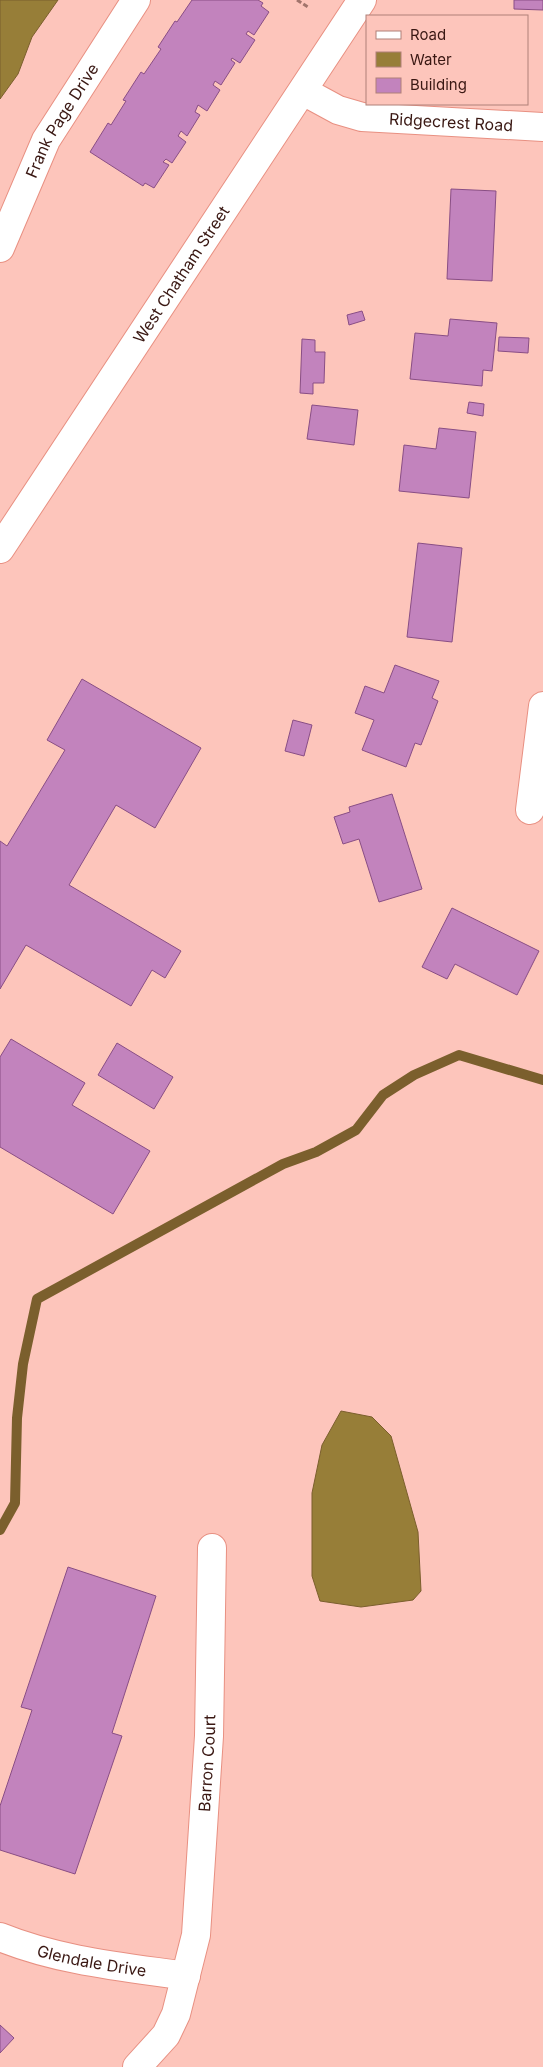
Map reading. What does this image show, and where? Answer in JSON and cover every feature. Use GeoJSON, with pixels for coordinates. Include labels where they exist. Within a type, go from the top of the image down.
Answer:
{"type":"FeatureCollection","features":[{"type":"Feature","properties":{"kind":"street","name":"Frank Page Drive"},"geometry":{"type":"LineString","coordinates":[[0,248],[46,140],[136,0]]}},
{"type":"Feature","properties":{"kind":"street","name":"West Chatham Street"},"geometry":{"type":"LineString","coordinates":[[3,538],[362,0]]}},
{"type":"Feature","properties":{"kind":"street","name":"Ridgecrest Road"},"geometry":{"type":"LineString","coordinates":[[303,91],[338,110],[362,117],[543,127]]}},
{"type":"Feature","properties":{"kind":"street"},"geometry":{"type":"LineString","coordinates":[[530,810],[543,706]]}},
{"type":"Feature","properties":{"kind":"street","name":"Barron Court"},"geometry":{"type":"LineString","coordinates":[[137,2067],[166,2035],[176,2014],[196,1935],[210,1736],[212,1548]]}},
{"type":"Feature","properties":{"kind":"street","name":"Glendale Drive"},"geometry":{"type":"LineString","coordinates":[[0,1937],[24,1946],[96,1963],[186,1976]]}},
{"type":"Feature","properties":{"kind":"path"},"geometry":{"type":"LineString","coordinates":[[297,0],[308,7]]}},
{"type":"Feature","properties":{"kind":"water"},"geometry":{"type":"Polygon","coordinates":[[[0,0],[58,0],[32,37],[18,74],[0,99],[0,0]]]}},
{"type":"Feature","properties":{"kind":"water"},"geometry":{"type":"Polygon","coordinates":[[[341,1411],[372,1417],[391,1436],[418,1532],[421,1591],[413,1600],[361,1607],[320,1601],[312,1576],[312,1493],[322,1445],[341,1411]]]}},
{"type":"Feature","properties":{"kind":"building"},"geometry":{"type":"Polygon","coordinates":[[[192,0],[258,0],[263,3],[261,6],[269,12],[254,35],[248,31],[246,34],[255,40],[240,63],[232,58],[231,60],[235,63],[221,85],[215,81],[213,85],[220,90],[207,111],[198,105],[195,112],[200,115],[187,136],[181,131],[178,136],[186,142],[172,163],[166,159],[163,162],[169,165],[154,188],[145,183],[143,186],[90,152],[108,123],[111,125],[126,101],[123,100],[141,72],[144,74],[161,49],[158,47],[175,21],[177,22],[192,0]]]}},
{"type":"Feature","properties":{"kind":"building"},"geometry":{"type":"Polygon","coordinates":[[[514,0],[543,0],[543,10],[514,9],[514,0]]]}},
{"type":"Feature","properties":{"kind":"building"},"geometry":{"type":"Polygon","coordinates":[[[451,189],[496,191],[492,281],[447,279],[451,189]]]}},
{"type":"Feature","properties":{"kind":"building"},"geometry":{"type":"Polygon","coordinates":[[[362,311],[365,320],[349,325],[347,315],[362,311]]]}},
{"type":"Feature","properties":{"kind":"building"},"geometry":{"type":"Polygon","coordinates":[[[450,319],[497,323],[492,371],[483,370],[482,386],[410,379],[415,333],[448,336],[450,319]]]}},
{"type":"Feature","properties":{"kind":"building"},"geometry":{"type":"Polygon","coordinates":[[[499,337],[529,338],[528,353],[498,351],[499,337]]]}},
{"type":"Feature","properties":{"kind":"building"},"geometry":{"type":"Polygon","coordinates":[[[302,339],[315,340],[315,352],[325,352],[324,383],[313,383],[313,394],[300,393],[302,339]]]}},
{"type":"Feature","properties":{"kind":"building"},"geometry":{"type":"Polygon","coordinates":[[[469,402],[484,404],[483,416],[467,413],[469,402]]]}},
{"type":"Feature","properties":{"kind":"building"},"geometry":{"type":"Polygon","coordinates":[[[312,405],[358,410],[354,445],[307,439],[312,405]]]}},
{"type":"Feature","properties":{"kind":"building"},"geometry":{"type":"Polygon","coordinates":[[[439,428],[476,432],[469,498],[399,491],[404,445],[436,449],[439,428]]]}},
{"type":"Feature","properties":{"kind":"building"},"geometry":{"type":"Polygon","coordinates":[[[418,543],[462,548],[452,642],[407,637],[418,543]]]}},
{"type":"Feature","properties":{"kind":"building"},"geometry":{"type":"Polygon","coordinates":[[[395,665],[439,681],[432,698],[438,701],[421,745],[415,743],[406,767],[362,750],[374,720],[355,713],[365,686],[384,693],[395,665]]]}},
{"type":"Feature","properties":{"kind":"building"},"geometry":{"type":"Polygon","coordinates":[[[82,679],[201,748],[155,828],[116,805],[69,885],[181,951],[165,978],[152,970],[131,1006],[26,945],[0,989],[0,841],[7,846],[65,750],[47,740],[82,679]]]}},
{"type":"Feature","properties":{"kind":"building"},"geometry":{"type":"Polygon","coordinates":[[[293,720],[312,725],[304,756],[285,751],[293,720]]]}},
{"type":"Feature","properties":{"kind":"building"},"geometry":{"type":"Polygon","coordinates":[[[392,794],[422,889],[379,902],[359,839],[343,844],[334,817],[350,812],[349,807],[392,794]]]}},
{"type":"Feature","properties":{"kind":"building"},"geometry":{"type":"Polygon","coordinates":[[[452,908],[539,951],[517,995],[455,964],[447,979],[422,967],[452,908]]]}},
{"type":"Feature","properties":{"kind":"building"},"geometry":{"type":"Polygon","coordinates":[[[11,1039],[85,1083],[72,1105],[150,1151],[113,1214],[0,1147],[0,1057],[11,1039]]]}},
{"type":"Feature","properties":{"kind":"building"},"geometry":{"type":"Polygon","coordinates":[[[117,1043],[173,1077],[154,1109],[98,1075],[117,1043]]]}},
{"type":"Feature","properties":{"kind":"building"},"geometry":{"type":"Polygon","coordinates":[[[68,1567],[156,1596],[112,1733],[122,1736],[75,1874],[0,1850],[0,1806],[32,1710],[21,1707],[68,1567]]]}},
{"type":"Feature","properties":{"kind":"building"},"geometry":{"type":"Polygon","coordinates":[[[0,2025],[14,2038],[0,2053],[0,2025]]]}},
{"type":"Feature","properties":{"kind":"waterway"},"geometry":{"type":"LineString","coordinates":[[0,1530],[15,1503],[17,1418],[23,1364],[37,1299],[283,1164],[316,1152],[356,1130],[383,1095],[414,1075],[459,1055],[543,1080]]}}]}
